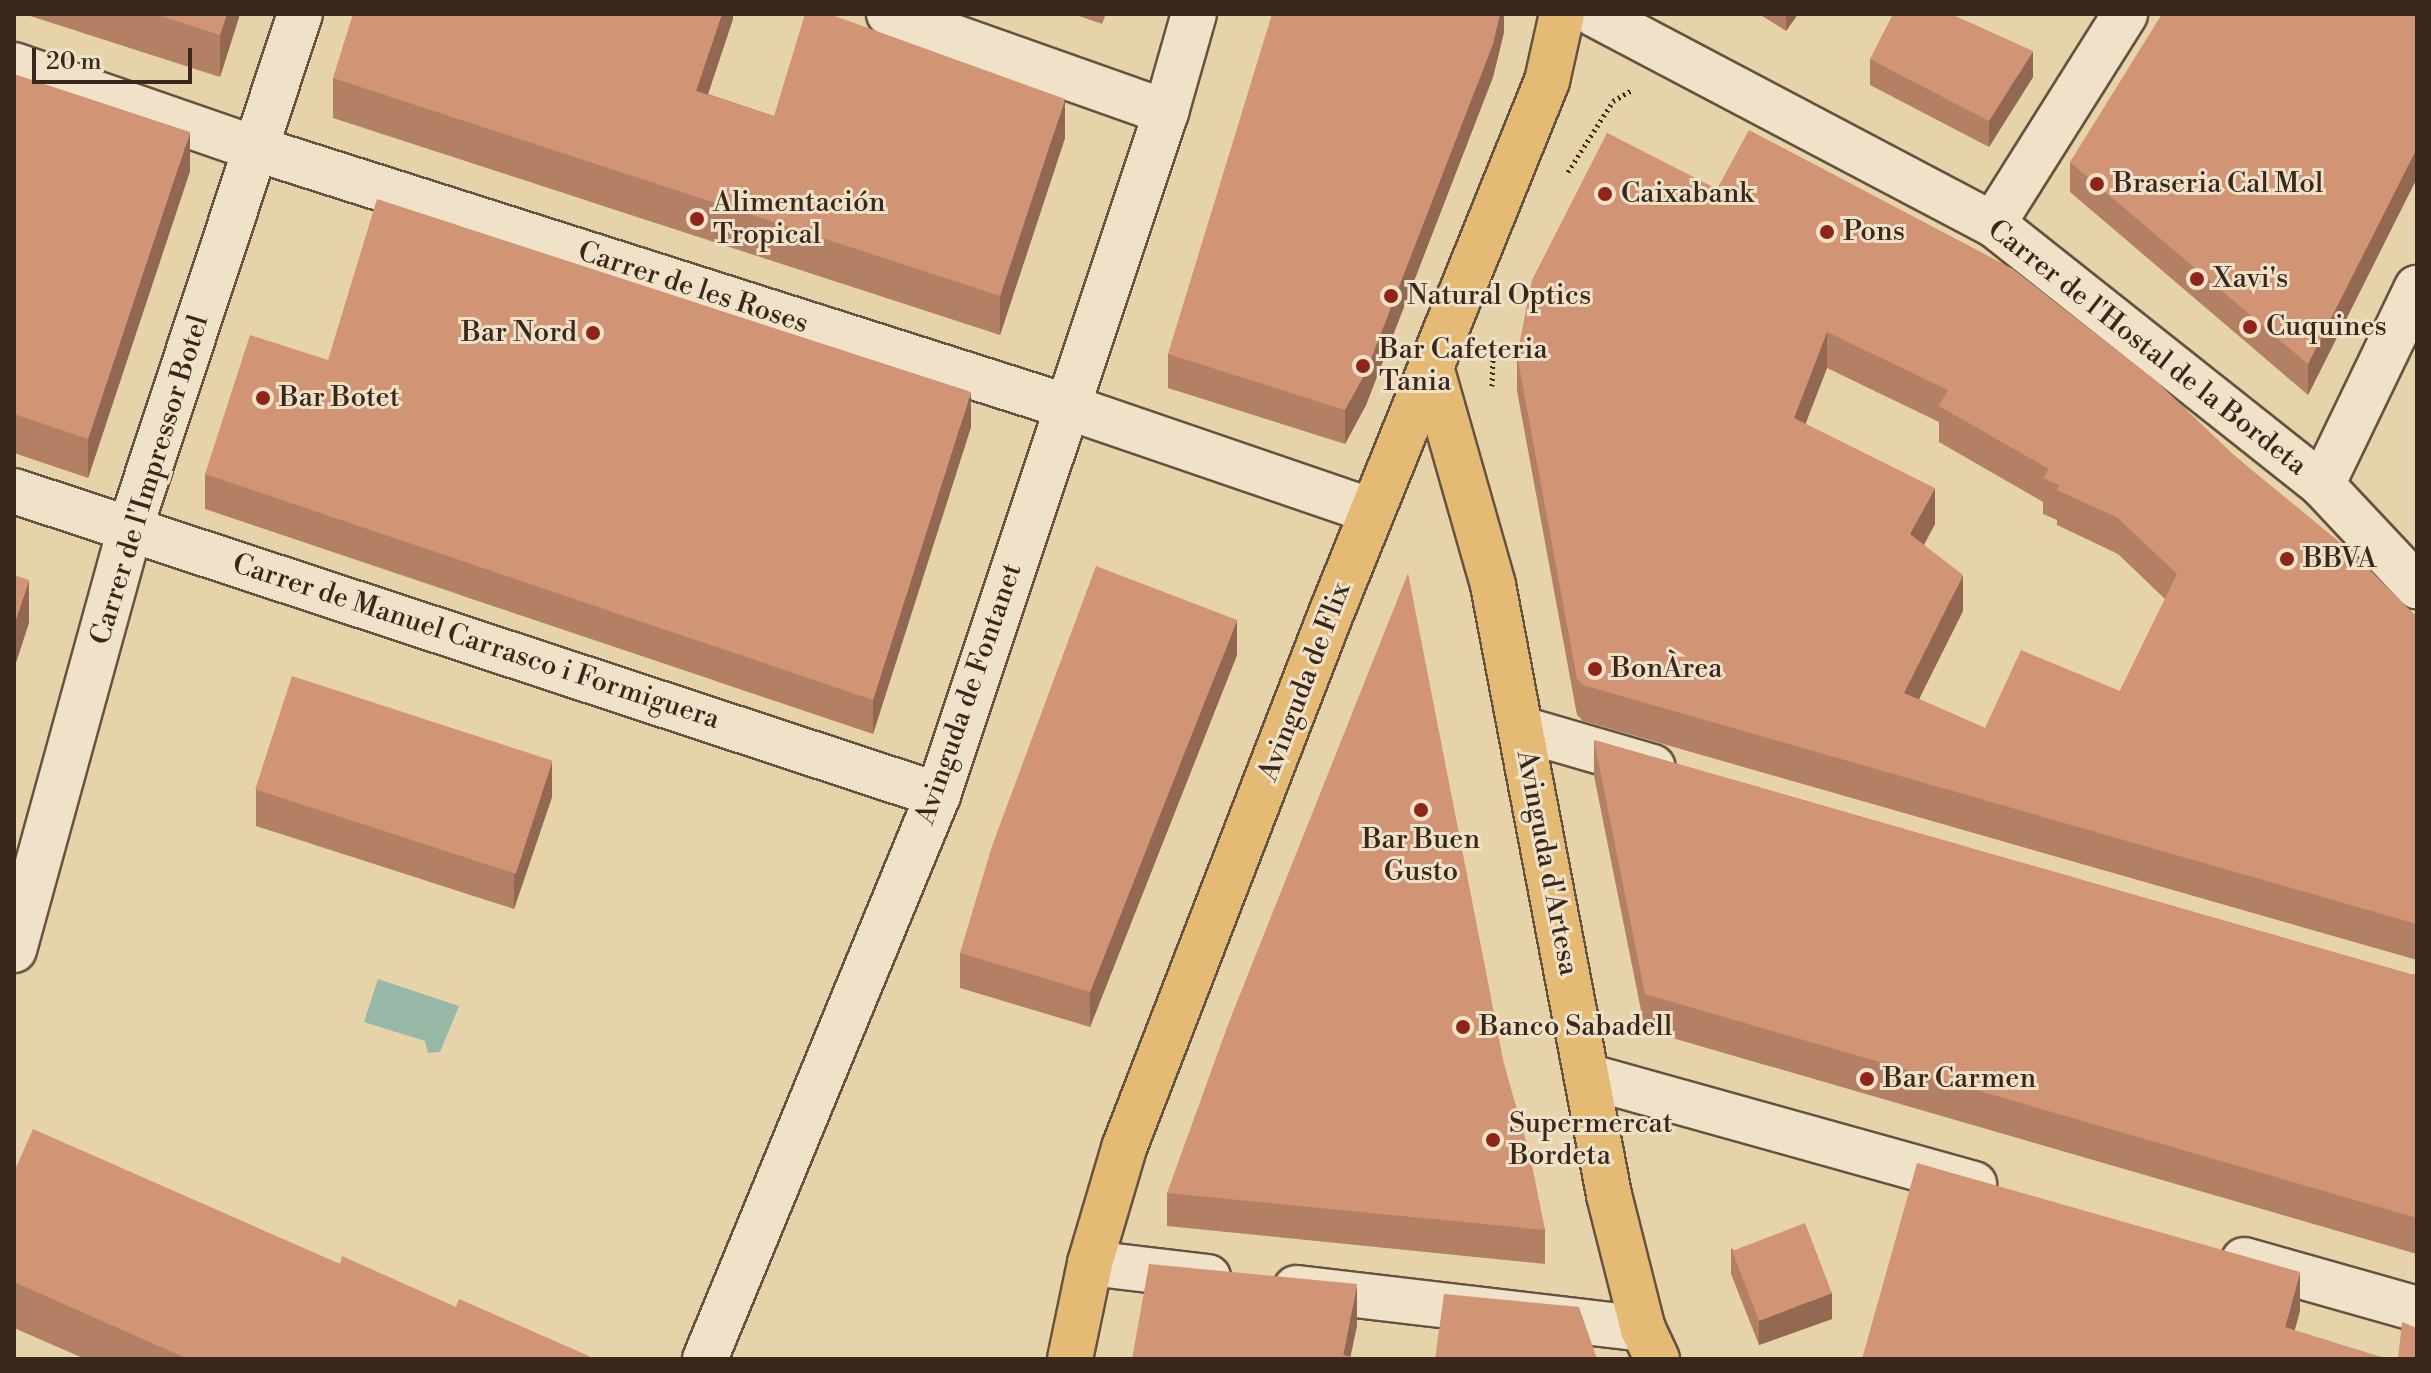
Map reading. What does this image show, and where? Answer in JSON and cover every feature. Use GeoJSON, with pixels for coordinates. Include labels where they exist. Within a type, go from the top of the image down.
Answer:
{"type":"FeatureCollection","features":[{"type":"Feature","properties":{"kind":"main road","name":"Avinguda de Flix"},"geometry":{"type":"LineString","coordinates":[[1070,1359],[1090,1263],[1124,1148],[1372,511],[1547,81],[1562,14]]}},
{"type":"Feature","properties":{"kind":"main road","name":"Avinguda d'Artesa"},"geometry":{"type":"LineString","coordinates":[[1431,367],[1477,519],[1522,729],[1609,1195],[1650,1344]]}},
{"type":"Feature","properties":{"kind":"street","name":"Carrer de l'Impressor Botel"},"geometry":{"type":"LineString","coordinates":[[14,950],[130,528],[300,14]]}},
{"type":"Feature","properties":{"kind":"street"},"geometry":{"type":"LineString","coordinates":[[889,14],[1166,112]]}},
{"type":"Feature","properties":{"kind":"street","name":"Avinguda de Fontanet"},"geometry":{"type":"LineString","coordinates":[[705,1359],[938,795],[1065,406],[1166,112],[1194,14]]}},
{"type":"Feature","properties":{"kind":"street","name":"Carrer de l'Hostal de la Bordeta"},"geometry":{"type":"LineString","coordinates":[[1594,14],[1993,224],[2322,485],[2417,586]]}},
{"type":"Feature","properties":{"kind":"street"},"geometry":{"type":"LineString","coordinates":[[1993,224],[2125,14]]}},
{"type":"Feature","properties":{"kind":"street","name":"Carrer de les Roses"},"geometry":{"type":"LineString","coordinates":[[14,65],[257,149],[1065,406],[1372,511]]}},
{"type":"Feature","properties":{"kind":"street"},"geometry":{"type":"LineString","coordinates":[[2322,485],[2417,288]]}},
{"type":"Feature","properties":{"kind":"street","name":"Carrer de Manuel Carrasco i Formiguera"},"geometry":{"type":"LineString","coordinates":[[14,491],[938,795]]}},
{"type":"Feature","properties":{"kind":"street"},"geometry":{"type":"LineString","coordinates":[[1522,729],[1686,776]]}},
{"type":"Feature","properties":{"kind":"street"},"geometry":{"type":"LineString","coordinates":[[1587,1076],[2006,1193]]}},
{"type":"Feature","properties":{"kind":"street"},"geometry":{"type":"LineString","coordinates":[[2204,1249],[2417,1309]]}},
{"type":"Feature","properties":{"kind":"street"},"geometry":{"type":"LineString","coordinates":[[1090,1263],[1650,1344]]}},
{"type":"Feature","properties":{"kind":"path"},"geometry":{"type":"LineString","coordinates":[[1562,181],[1613,101],[1635,87],[1638,39]]}},
{"type":"Feature","properties":{"kind":"path"},"geometry":{"type":"LineString","coordinates":[[1493,344],[1493,394]]}},
{"type":"Feature","properties":{"kind":"shaded area"},"geometry":{"type":"Polygon","coordinates":[[[378,979],[459,1006],[440,1052],[428,1053],[425,1041],[364,1022],[378,979]]]}},
{"type":"Feature","properties":{"kind":"building"},"geometry":{"type":"Polygon","coordinates":[[[155,14],[227,14],[220,35],[155,14]]]}},
{"type":"Feature","properties":{"kind":"building"},"geometry":{"type":"Polygon","coordinates":[[[353,14],[722,14],[696,91],[774,116],[805,14],[829,14],[1065,99],[1000,296],[333,78],[353,14]]]}},
{"type":"Feature","properties":{"kind":"building"},"geometry":{"type":"Polygon","coordinates":[[[1272,14],[1500,14],[1493,44],[1366,372],[1345,410],[1168,354],[1272,14]]]}},
{"type":"Feature","properties":{"kind":"building"},"geometry":{"type":"Polygon","coordinates":[[[1893,14],[1951,14],[2033,51],[1989,121],[1870,59],[1893,14]]]}},
{"type":"Feature","properties":{"kind":"building"},"geometry":{"type":"Polygon","coordinates":[[[2162,14],[2417,14],[2417,148],[2308,364],[2070,162],[2162,14]]]}},
{"type":"Feature","properties":{"kind":"building"},"geometry":{"type":"Polygon","coordinates":[[[14,74],[190,132],[88,439],[14,414],[14,74]]]}},
{"type":"Feature","properties":{"kind":"building"},"geometry":{"type":"Polygon","coordinates":[[[1749,130],[2013,269],[2155,380],[2235,456],[2354,554],[2417,617],[2417,924],[1583,685],[1577,679],[1517,355],[1532,280],[1607,133],[1717,189],[1749,130]],[[1827,332],[1794,418],[1935,488],[1910,534],[1963,575],[1904,693],[1985,728],[2021,650],[2120,691],[2177,574],[2118,518],[2057,490],[2059,485],[2043,478],[2049,469],[1939,406],[1948,390],[1827,332]]]}},
{"type":"Feature","properties":{"kind":"building"},"geometry":{"type":"Polygon","coordinates":[[[377,199],[971,392],[873,700],[205,474],[250,335],[328,360],[377,199]]]}},
{"type":"Feature","properties":{"kind":"building"},"geometry":{"type":"Polygon","coordinates":[[[1096,566],[1237,620],[1090,992],[960,953],[992,846],[1096,566]]]}},
{"type":"Feature","properties":{"kind":"building"},"geometry":{"type":"Polygon","coordinates":[[[1408,573],[1504,1064],[1530,1155],[1545,1230],[1167,1193],[1229,1022],[1408,573]]]}},
{"type":"Feature","properties":{"kind":"building"},"geometry":{"type":"Polygon","coordinates":[[[14,575],[29,580],[14,625],[14,575]]]}},
{"type":"Feature","properties":{"kind":"building"},"geometry":{"type":"Polygon","coordinates":[[[292,676],[553,761],[516,874],[255,789],[292,676]]]}},
{"type":"Feature","properties":{"kind":"building"},"geometry":{"type":"Polygon","coordinates":[[[1594,740],[2417,974],[2417,1218],[1645,994],[1594,740]]]}},
{"type":"Feature","properties":{"kind":"building"},"geometry":{"type":"Polygon","coordinates":[[[33,1129],[340,1264],[342,1256],[456,1307],[459,1299],[589,1356],[588,1359],[188,1359],[14,1282],[14,1172],[33,1129]]]}},
{"type":"Feature","properties":{"kind":"building"},"geometry":{"type":"Polygon","coordinates":[[[1917,1163],[2300,1272],[2285,1327],[2388,1359],[1862,1359],[1917,1163]]]}},
{"type":"Feature","properties":{"kind":"building"},"geometry":{"type":"Polygon","coordinates":[[[1805,1223],[1832,1293],[1759,1321],[1732,1251],[1805,1223]]]}},
{"type":"Feature","properties":{"kind":"building"},"geometry":{"type":"Polygon","coordinates":[[[1149,1264],[1357,1284],[1343,1355],[1363,1359],[1132,1359],[1149,1264]]]}},
{"type":"Feature","properties":{"kind":"building"},"geometry":{"type":"Polygon","coordinates":[[[1444,1294],[1579,1307],[1597,1359],[1435,1359],[1444,1294]]]}},
{"type":"Feature","properties":{"kind":"building"},"geometry":{"type":"Polygon","coordinates":[[[2402,1322],[2417,1328],[2417,1359],[2398,1359],[2402,1322]]]}},
{"type":"Feature","properties":{"kind":"place","name":"Braseria Cal Mol"},"geometry":{"type":"Point","coordinates":[2097,184]}},
{"type":"Feature","properties":{"kind":"place","name":"Caixabank"},"geometry":{"type":"Point","coordinates":[1605,194]}},
{"type":"Feature","properties":{"kind":"place","name":"Alimentación Tropical"},"geometry":{"type":"Point","coordinates":[697,219]}},
{"type":"Feature","properties":{"kind":"place","name":"Pons"},"geometry":{"type":"Point","coordinates":[1827,232]}},
{"type":"Feature","properties":{"kind":"place","name":"Xavi's"},"geometry":{"type":"Point","coordinates":[2197,279]}},
{"type":"Feature","properties":{"kind":"place","name":"Natural Optics"},"geometry":{"type":"Point","coordinates":[1391,296]}},
{"type":"Feature","properties":{"kind":"place","name":"Cuquines"},"geometry":{"type":"Point","coordinates":[2250,327]}},
{"type":"Feature","properties":{"kind":"place","name":"Bar Nord"},"geometry":{"type":"Point","coordinates":[593,333]}},
{"type":"Feature","properties":{"kind":"place","name":"Bar Cafeteria Tania"},"geometry":{"type":"Point","coordinates":[1363,366]}},
{"type":"Feature","properties":{"kind":"place","name":"Bar Botet"},"geometry":{"type":"Point","coordinates":[263,398]}},
{"type":"Feature","properties":{"kind":"place","name":"BBVA"},"geometry":{"type":"Point","coordinates":[2287,559]}},
{"type":"Feature","properties":{"kind":"place","name":"BonÀrea"},"geometry":{"type":"Point","coordinates":[1595,669]}},
{"type":"Feature","properties":{"kind":"place","name":"Bar Buen Gusto"},"geometry":{"type":"Point","coordinates":[1421,810]}},
{"type":"Feature","properties":{"kind":"place","name":"Banco Sabadell"},"geometry":{"type":"Point","coordinates":[1463,1027]}},
{"type":"Feature","properties":{"kind":"place","name":"Bar Carmen"},"geometry":{"type":"Point","coordinates":[1867,1079]}},
{"type":"Feature","properties":{"kind":"place","name":"Supermercat Bordeta"},"geometry":{"type":"Point","coordinates":[1493,1140]}}]}
